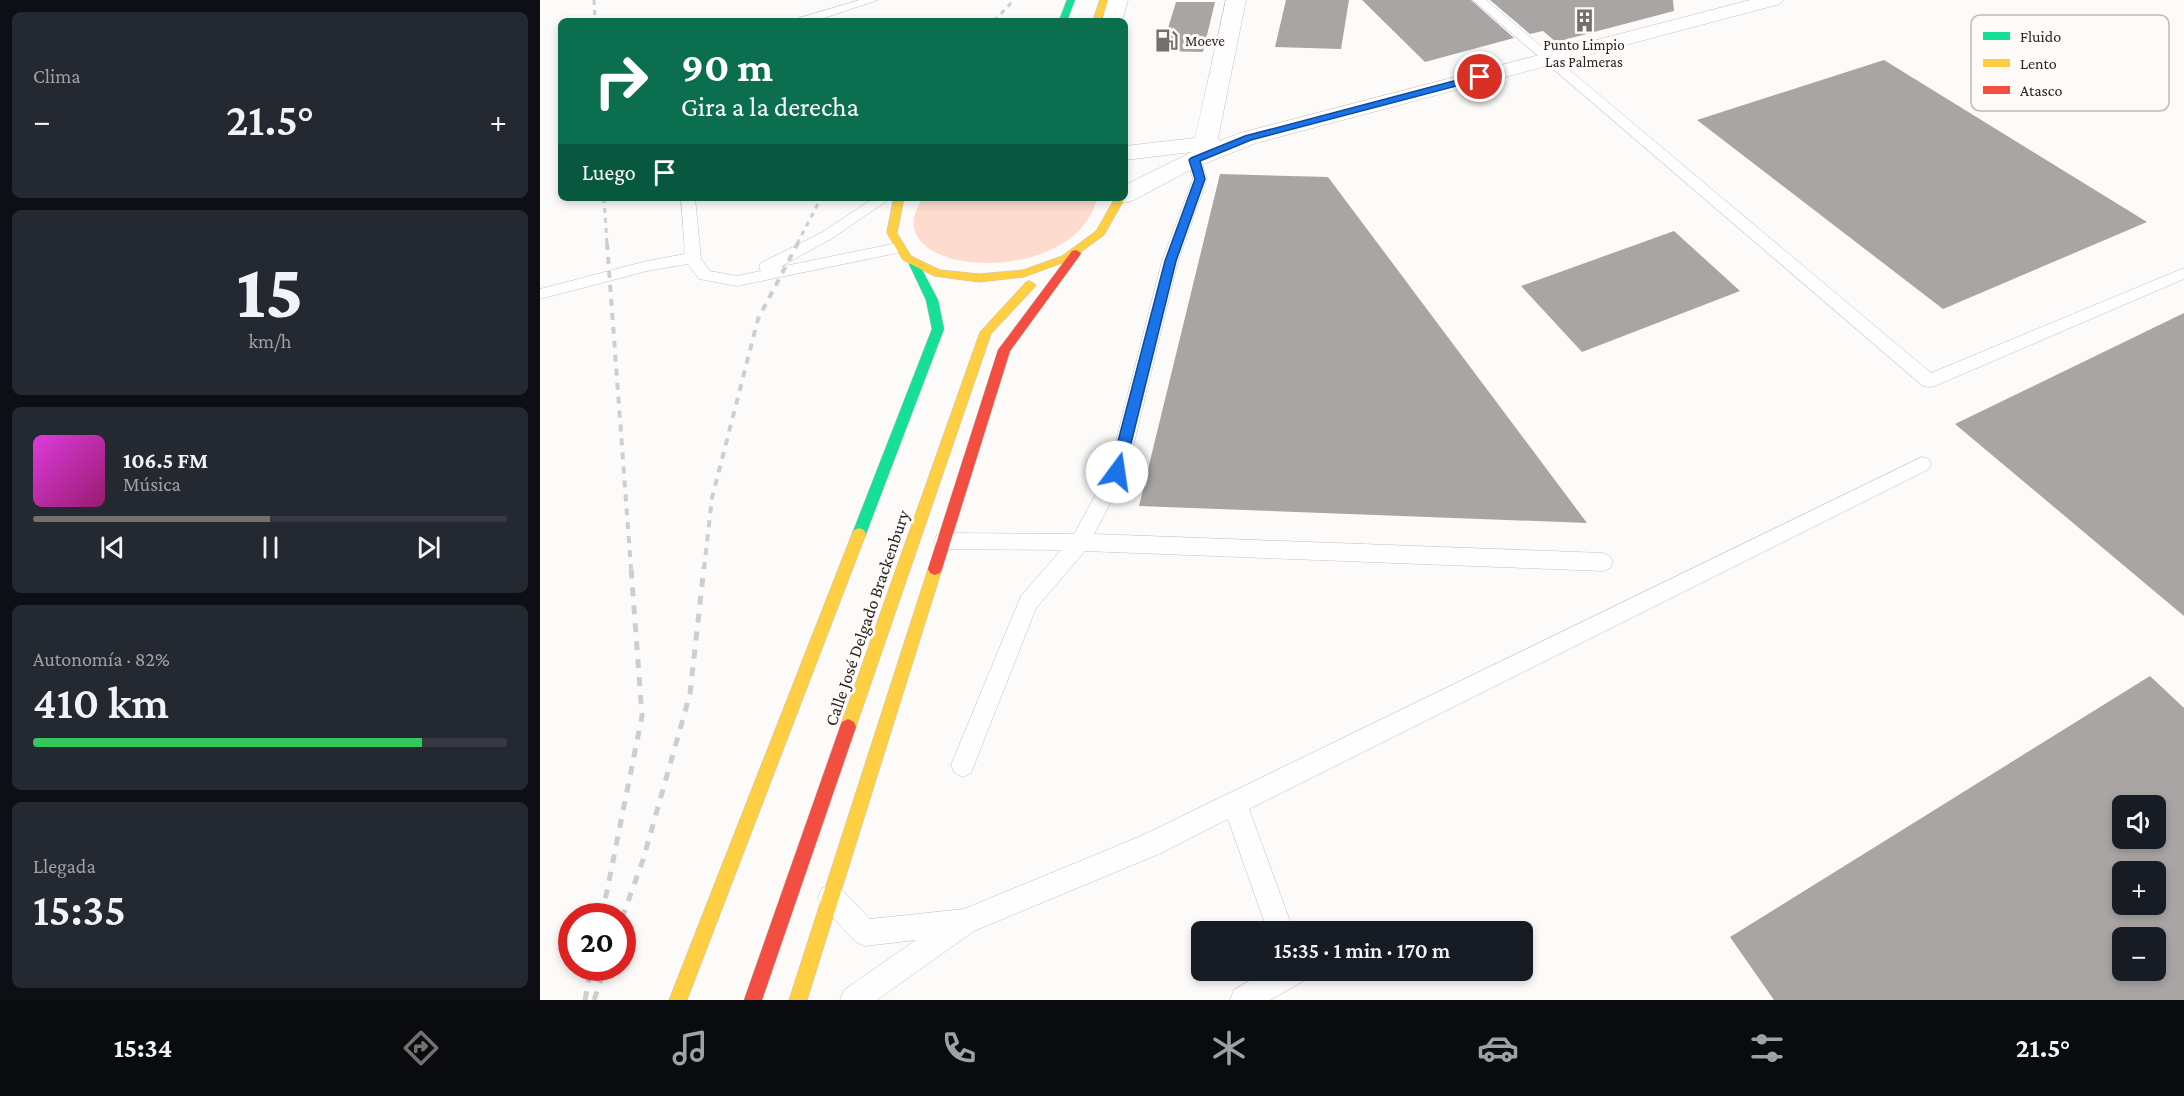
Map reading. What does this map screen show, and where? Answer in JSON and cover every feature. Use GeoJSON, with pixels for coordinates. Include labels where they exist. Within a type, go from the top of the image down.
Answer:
{"type":"FeatureCollection","features":[{"type":"Feature","properties":{"kind":"main road"},"geometry":{"type":"LineString","coordinates":[[1064,18],[1071,0]]}},
{"type":"Feature","properties":{"kind":"main road"},"geometry":{"type":"LineString","coordinates":[[1098,18],[1104,0]]}},
{"type":"Feature","properties":{"kind":"main road"},"geometry":{"type":"LineString","coordinates":[[898,201],[890,224],[891,237],[897,248],[914,264],[951,277],[974,279],[999,278],[1047,267],[1076,253],[1108,226],[1117,212],[1119,201]]}},
{"type":"Feature","properties":{"kind":"main road"},"geometry":{"type":"LineString","coordinates":[[798,1000],[1004,350],[1076,253]]}},
{"type":"Feature","properties":{"kind":"main road","name":"Calle José Delgado Brackenbury"},"geometry":{"type":"LineString","coordinates":[[678,1000],[938,329],[932,300],[914,264]]}},
{"type":"Feature","properties":{"kind":"main road","name":"Calle José Delgado Brackenbury"},"geometry":{"type":"LineString","coordinates":[[753,1000],[986,332],[1047,267]]}},
{"type":"Feature","properties":{"kind":"street"},"geometry":{"type":"LineString","coordinates":[[1113,18],[1118,0]]}},
{"type":"Feature","properties":{"kind":"street"},"geometry":{"type":"LineString","coordinates":[[1200,152],[1236,0]]}},
{"type":"Feature","properties":{"kind":"street"},"geometry":{"type":"LineString","coordinates":[[1128,193],[1200,152],[1757,2]]}},
{"type":"Feature","properties":{"kind":"street"},"geometry":{"type":"LineString","coordinates":[[1128,153],[1200,152]]}},
{"type":"Feature","properties":{"kind":"lane"},"geometry":{"type":"LineString","coordinates":[[813,18],[872,0]]}},
{"type":"Feature","properties":{"kind":"lane"},"geometry":{"type":"LineString","coordinates":[[1479,0],[1929,381],[2184,273]]}},
{"type":"Feature","properties":{"kind":"lane"},"geometry":{"type":"LineString","coordinates":[[963,765],[1028,603],[1080,542],[1117,472],[1170,261],[1200,179],[1200,152]]}},
{"type":"Feature","properties":{"kind":"lane"},"geometry":{"type":"LineString","coordinates":[[688,201],[693,258],[705,275],[737,281],[897,248]]}},
{"type":"Feature","properties":{"kind":"lane"},"geometry":{"type":"LineString","coordinates":[[737,281],[826,236],[879,201]]}},
{"type":"Feature","properties":{"kind":"lane"},"geometry":{"type":"LineString","coordinates":[[540,294],[647,266],[693,258]]}},
{"type":"Feature","properties":{"kind":"lane"},"geometry":{"type":"LineString","coordinates":[[854,1000],[965,922],[1150,845],[1922,464]]}},
{"type":"Feature","properties":{"kind":"lane"},"geometry":{"type":"LineString","coordinates":[[944,541],[1080,542],[1603,562]]}},
{"type":"Feature","properties":{"kind":"lane"},"geometry":{"type":"LineString","coordinates":[[1235,803],[1277,921]]}},
{"type":"Feature","properties":{"kind":"lane"},"geometry":{"type":"LineString","coordinates":[[831,897],[865,933],[965,922]]}},
{"type":"Feature","properties":{"kind":"lane"},"geometry":{"type":"LineString","coordinates":[[1244,1000],[1276,981]]}},
{"type":"Feature","properties":{"kind":"shaded area"},"geometry":{"type":"Polygon","coordinates":[[[922,201],[1095,201],[1081,228],[1053,249],[1018,260],[981,263],[948,258],[924,245],[914,225],[922,201]]]}},
{"type":"Feature","properties":{"kind":"building"},"geometry":{"type":"Polygon","coordinates":[[[1286,0],[1349,0],[1341,49],[1275,47],[1286,0]]]}},
{"type":"Feature","properties":{"kind":"building"},"geometry":{"type":"Polygon","coordinates":[[[1362,0],[1471,0],[1514,38],[1425,62],[1362,0]]]}},
{"type":"Feature","properties":{"kind":"building","name":"Punto Limpio Las Palmeras"},"geometry":{"type":"Polygon","coordinates":[[[1490,0],[1673,0],[1674,11],[1556,42],[1543,31],[1530,34],[1490,0]]]}},
{"type":"Feature","properties":{"kind":"building"},"geometry":{"type":"Polygon","coordinates":[[[1176,2],[1215,2],[1203,52],[1161,51],[1176,2]]]}},
{"type":"Feature","properties":{"kind":"building"},"geometry":{"type":"Polygon","coordinates":[[[1884,60],[2147,222],[1943,309],[1697,120],[1884,60]]]}},
{"type":"Feature","properties":{"kind":"building"},"geometry":{"type":"Polygon","coordinates":[[[1220,174],[1328,177],[1587,523],[1139,506],[1220,174]]]}},
{"type":"Feature","properties":{"kind":"building"},"geometry":{"type":"Polygon","coordinates":[[[1674,231],[1740,291],[1582,352],[1521,286],[1674,231]]]}},
{"type":"Feature","properties":{"kind":"building"},"geometry":{"type":"Polygon","coordinates":[[[2184,313],[2184,616],[1955,424],[2184,313]]]}},
{"type":"Feature","properties":{"kind":"building"},"geometry":{"type":"Polygon","coordinates":[[[2150,676],[2184,708],[2184,1000],[1774,1000],[1730,937],[2150,676]]]}},
{"type":"Feature","properties":{"kind":"railway"},"geometry":{"type":"LineString","coordinates":[[594,0],[595,18]]}},
{"type":"Feature","properties":{"kind":"railway"},"geometry":{"type":"LineString","coordinates":[[997,18],[1014,0]]}},
{"type":"Feature","properties":{"kind":"railway"},"geometry":{"type":"LineString","coordinates":[[604,201],[607,244]]}},
{"type":"Feature","properties":{"kind":"railway"},"geometry":{"type":"LineString","coordinates":[[797,244],[819,201]]}},
{"type":"Feature","properties":{"kind":"railway"},"geometry":{"type":"LineString","coordinates":[[607,243],[631,569]]}},
{"type":"Feature","properties":{"kind":"railway"},"geometry":{"type":"LineString","coordinates":[[704,569],[712,498],[758,319],[798,243]]}},
{"type":"Feature","properties":{"kind":"railway"},"geometry":{"type":"LineString","coordinates":[[605,903],[642,716],[631,567]]}},
{"type":"Feature","properties":{"kind":"railway"},"geometry":{"type":"LineString","coordinates":[[627,903],[643,860],[690,694],[704,567]]}},
{"type":"Feature","properties":{"kind":"railway"},"geometry":{"type":"LineString","coordinates":[[585,1000],[589,981]]}},
{"type":"Feature","properties":{"kind":"railway"},"geometry":{"type":"LineString","coordinates":[[594,1000],[601,981]]}},
{"type":"Feature","properties":{"kind":"traffic: fast"},"geometry":{"type":"LineString","coordinates":[[1064,18],[1071,0]]}},
{"type":"Feature","properties":{"kind":"traffic: fast"},"geometry":{"type":"LineString","coordinates":[[859,534],[938,329],[932,300],[914,264]]}},
{"type":"Feature","properties":{"kind":"traffic: slow"},"geometry":{"type":"LineString","coordinates":[[1098,18],[1104,0]]}},
{"type":"Feature","properties":{"kind":"traffic: slow"},"geometry":{"type":"LineString","coordinates":[[898,201],[892,233],[907,258],[938,273],[979,278],[1024,273],[1066,258],[1100,233],[1118,201]]}},
{"type":"Feature","properties":{"kind":"traffic: slow"},"geometry":{"type":"LineString","coordinates":[[848,727],[986,332],[1030,285]]}},
{"type":"Feature","properties":{"kind":"traffic: slow"},"geometry":{"type":"LineString","coordinates":[[678,1000],[859,534]]}},
{"type":"Feature","properties":{"kind":"traffic: slow"},"geometry":{"type":"LineString","coordinates":[[798,1000],[935,569]]}},
{"type":"Feature","properties":{"kind":"traffic: jam"},"geometry":{"type":"LineString","coordinates":[[935,569],[1004,350],[1076,253]]}},
{"type":"Feature","properties":{"kind":"traffic: jam"},"geometry":{"type":"LineString","coordinates":[[753,1000],[848,727]]}},
{"type":"Feature","properties":{"kind":"place","name":"Punto Limpio Las Palmeras"},"geometry":{"type":"Point","coordinates":[1584,21]}},
{"type":"Feature","properties":{"kind":"place","name":"Moeve"},"geometry":{"type":"Point","coordinates":[1167,41]}},
{"type":"Feature","properties":{"kind":"route"},"geometry":{"type":"LineString","coordinates":[[1117,472],[1170,261],[1200,179],[1194,160],[1248,138],[1480,77]]}}]}
